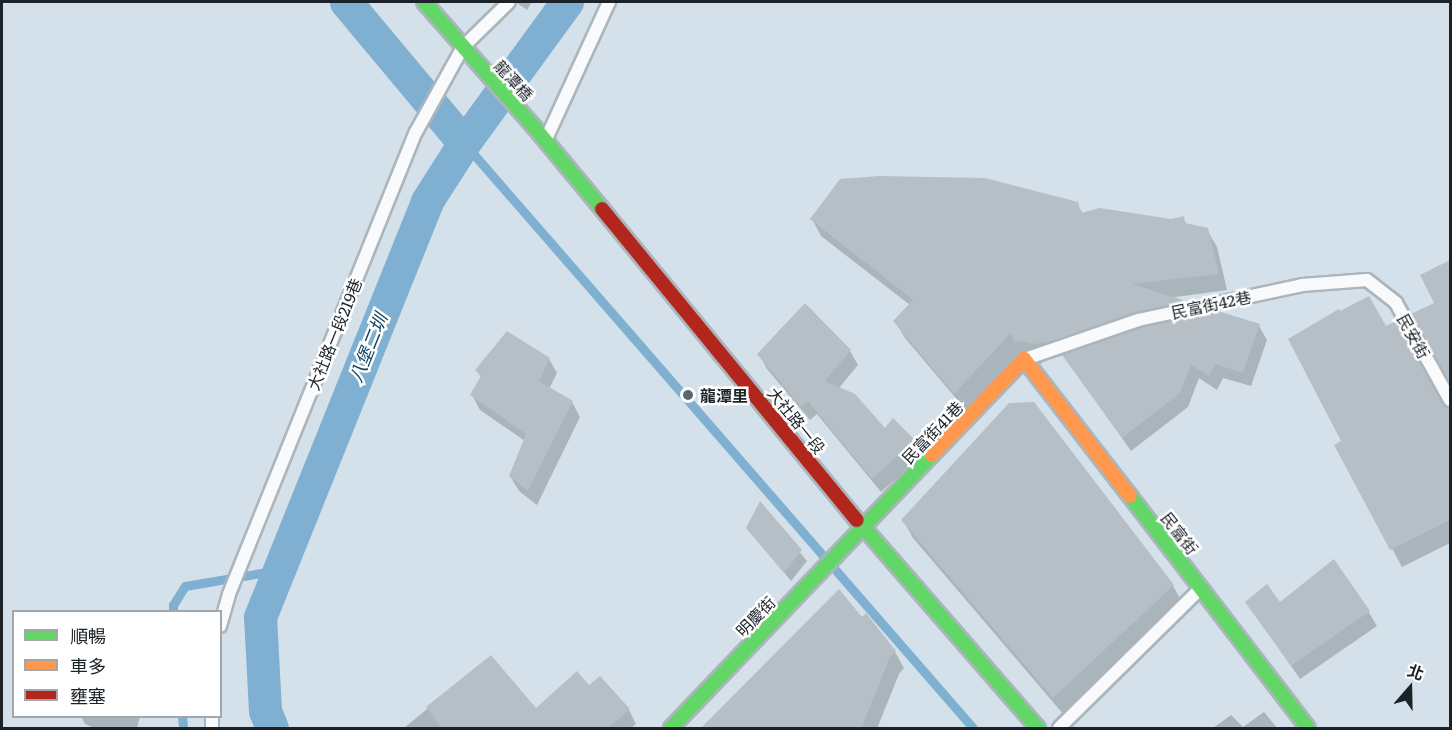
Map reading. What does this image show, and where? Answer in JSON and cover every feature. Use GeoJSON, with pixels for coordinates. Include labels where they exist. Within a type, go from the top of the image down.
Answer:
{"type":"FeatureCollection","features":[{"type":"Feature","properties":{"kind":"street"},"geometry":{"type":"LineString","coordinates":[[424,2],[466,50]]}},
{"type":"Feature","properties":{"kind":"street","name":"龍潭橋"},"geometry":{"type":"LineString","coordinates":[[466,50],[536,128]]}},
{"type":"Feature","properties":{"kind":"street","name":"大社路一段"},"geometry":{"type":"LineString","coordinates":[[536,128],[863,527],[1038,729]]}},
{"type":"Feature","properties":{"kind":"street","name":"民富街41巷"},"geometry":{"type":"LineString","coordinates":[[863,527],[1024,360]]}},
{"type":"Feature","properties":{"kind":"street","name":"民富街"},"geometry":{"type":"LineString","coordinates":[[1024,360],[1202,587],[1308,729]]}},
{"type":"Feature","properties":{"kind":"street","name":"明慶街"},"geometry":{"type":"LineString","coordinates":[[671,729],[863,527]]}},
{"type":"Feature","properties":{"kind":"lane","name":"大社路一段219巷"},"geometry":{"type":"LineString","coordinates":[[222,619],[229,594],[416,132],[466,50],[509,2]]}},
{"type":"Feature","properties":{"kind":"lane"},"geometry":{"type":"LineString","coordinates":[[546,140],[609,2]]}},
{"type":"Feature","properties":{"kind":"lane","name":"民富街42巷"},"geometry":{"type":"LineString","coordinates":[[1024,360],[1138,320],[1302,285],[1367,280],[1396,303]]}},
{"type":"Feature","properties":{"kind":"lane","name":"民安街"},"geometry":{"type":"LineString","coordinates":[[1396,303],[1450,400]]}},
{"type":"Feature","properties":{"kind":"lane"},"geometry":{"type":"LineString","coordinates":[[1059,729],[1202,587]]}},
{"type":"Feature","properties":{"kind":"building"},"geometry":{"type":"Polygon","coordinates":[[[879,176],[985,178],[1078,202],[1081,213],[1100,208],[1171,219],[1184,216],[1185,223],[1208,228],[1219,274],[1132,284],[1186,301],[1135,312],[1052,341],[1035,344],[1020,341],[1015,343],[1011,333],[954,394],[893,321],[913,300],[810,219],[840,179],[879,176]]]}},
{"type":"Feature","properties":{"kind":"building"},"geometry":{"type":"Polygon","coordinates":[[[1450,260],[1450,384],[1411,314],[1434,303],[1420,275],[1450,260]]]}},
{"type":"Feature","properties":{"kind":"building"},"geometry":{"type":"Polygon","coordinates":[[[1369,296],[1386,326],[1396,321],[1443,404],[1450,408],[1450,520],[1390,550],[1334,445],[1341,441],[1288,339],[1339,309],[1340,311],[1369,296]]]}},
{"type":"Feature","properties":{"kind":"building"},"geometry":{"type":"Polygon","coordinates":[[[805,303],[851,350],[825,381],[855,394],[885,428],[893,418],[915,440],[872,479],[808,401],[801,407],[757,354],[805,303]]]}},
{"type":"Feature","properties":{"kind":"building"},"geometry":{"type":"Polygon","coordinates":[[[1218,311],[1260,324],[1243,373],[1215,364],[1209,376],[1191,365],[1180,393],[1122,438],[1062,355],[1140,328],[1218,311]]]}},
{"type":"Feature","properties":{"kind":"building"},"geometry":{"type":"Polygon","coordinates":[[[507,331],[550,358],[539,381],[573,401],[528,491],[509,476],[526,434],[470,395],[481,376],[475,370],[507,331]]]}},
{"type":"Feature","properties":{"kind":"building"},"geometry":{"type":"Polygon","coordinates":[[[1034,402],[1174,585],[1053,698],[901,520],[1009,403],[1034,402]]]}},
{"type":"Feature","properties":{"kind":"building"},"geometry":{"type":"Polygon","coordinates":[[[760,501],[802,550],[784,573],[746,528],[760,501]]]}},
{"type":"Feature","properties":{"kind":"building"},"geometry":{"type":"Polygon","coordinates":[[[1334,559],[1370,611],[1291,666],[1245,602],[1267,584],[1280,602],[1334,559]]]}},
{"type":"Feature","properties":{"kind":"building"},"geometry":{"type":"Polygon","coordinates":[[[839,589],[862,617],[866,613],[896,651],[890,657],[861,729],[700,729],[839,589]]]}},
{"type":"Feature","properties":{"kind":"building"},"geometry":{"type":"Polygon","coordinates":[[[491,655],[536,708],[577,671],[589,685],[600,676],[630,709],[607,729],[443,729],[426,707],[491,655]]]}},
{"type":"Feature","properties":{"kind":"waterway"},"geometry":{"type":"LineString","coordinates":[[346,2],[464,143]]}},
{"type":"Feature","properties":{"kind":"waterway","name":"八堡二圳"},"geometry":{"type":"LineString","coordinates":[[272,728],[265,711],[260,617],[427,201],[464,143],[567,2]]}},
{"type":"Feature","properties":{"kind":"waterway"},"geometry":{"type":"LineString","coordinates":[[464,143],[973,728]]}},
{"type":"Feature","properties":{"kind":"waterway"},"geometry":{"type":"LineString","coordinates":[[173,610],[173,605],[185,586],[279,570]]}},
{"type":"Feature","properties":{"kind":"waterway"},"geometry":{"type":"LineString","coordinates":[[182,718],[183,728]]}},
{"type":"Feature","properties":{"kind":"traffic: fast"},"geometry":{"type":"LineString","coordinates":[[424,2],[535,128],[602,209]]}},
{"type":"Feature","properties":{"kind":"traffic: fast"},"geometry":{"type":"LineString","coordinates":[[671,728],[932,455]]}},
{"type":"Feature","properties":{"kind":"traffic: fast"},"geometry":{"type":"LineString","coordinates":[[1130,496],[1308,728]]}},
{"type":"Feature","properties":{"kind":"traffic: fast"},"geometry":{"type":"LineString","coordinates":[[857,520],[1038,728]]}},
{"type":"Feature","properties":{"kind":"traffic: slow"},"geometry":{"type":"LineString","coordinates":[[932,455],[1024,359],[1130,496]]}},
{"type":"Feature","properties":{"kind":"traffic: jam"},"geometry":{"type":"LineString","coordinates":[[602,209],[857,520]]}},
{"type":"Feature","properties":{"kind":"place","name":"龍潭里"},"geometry":{"type":"Point","coordinates":[688,395]}}]}
